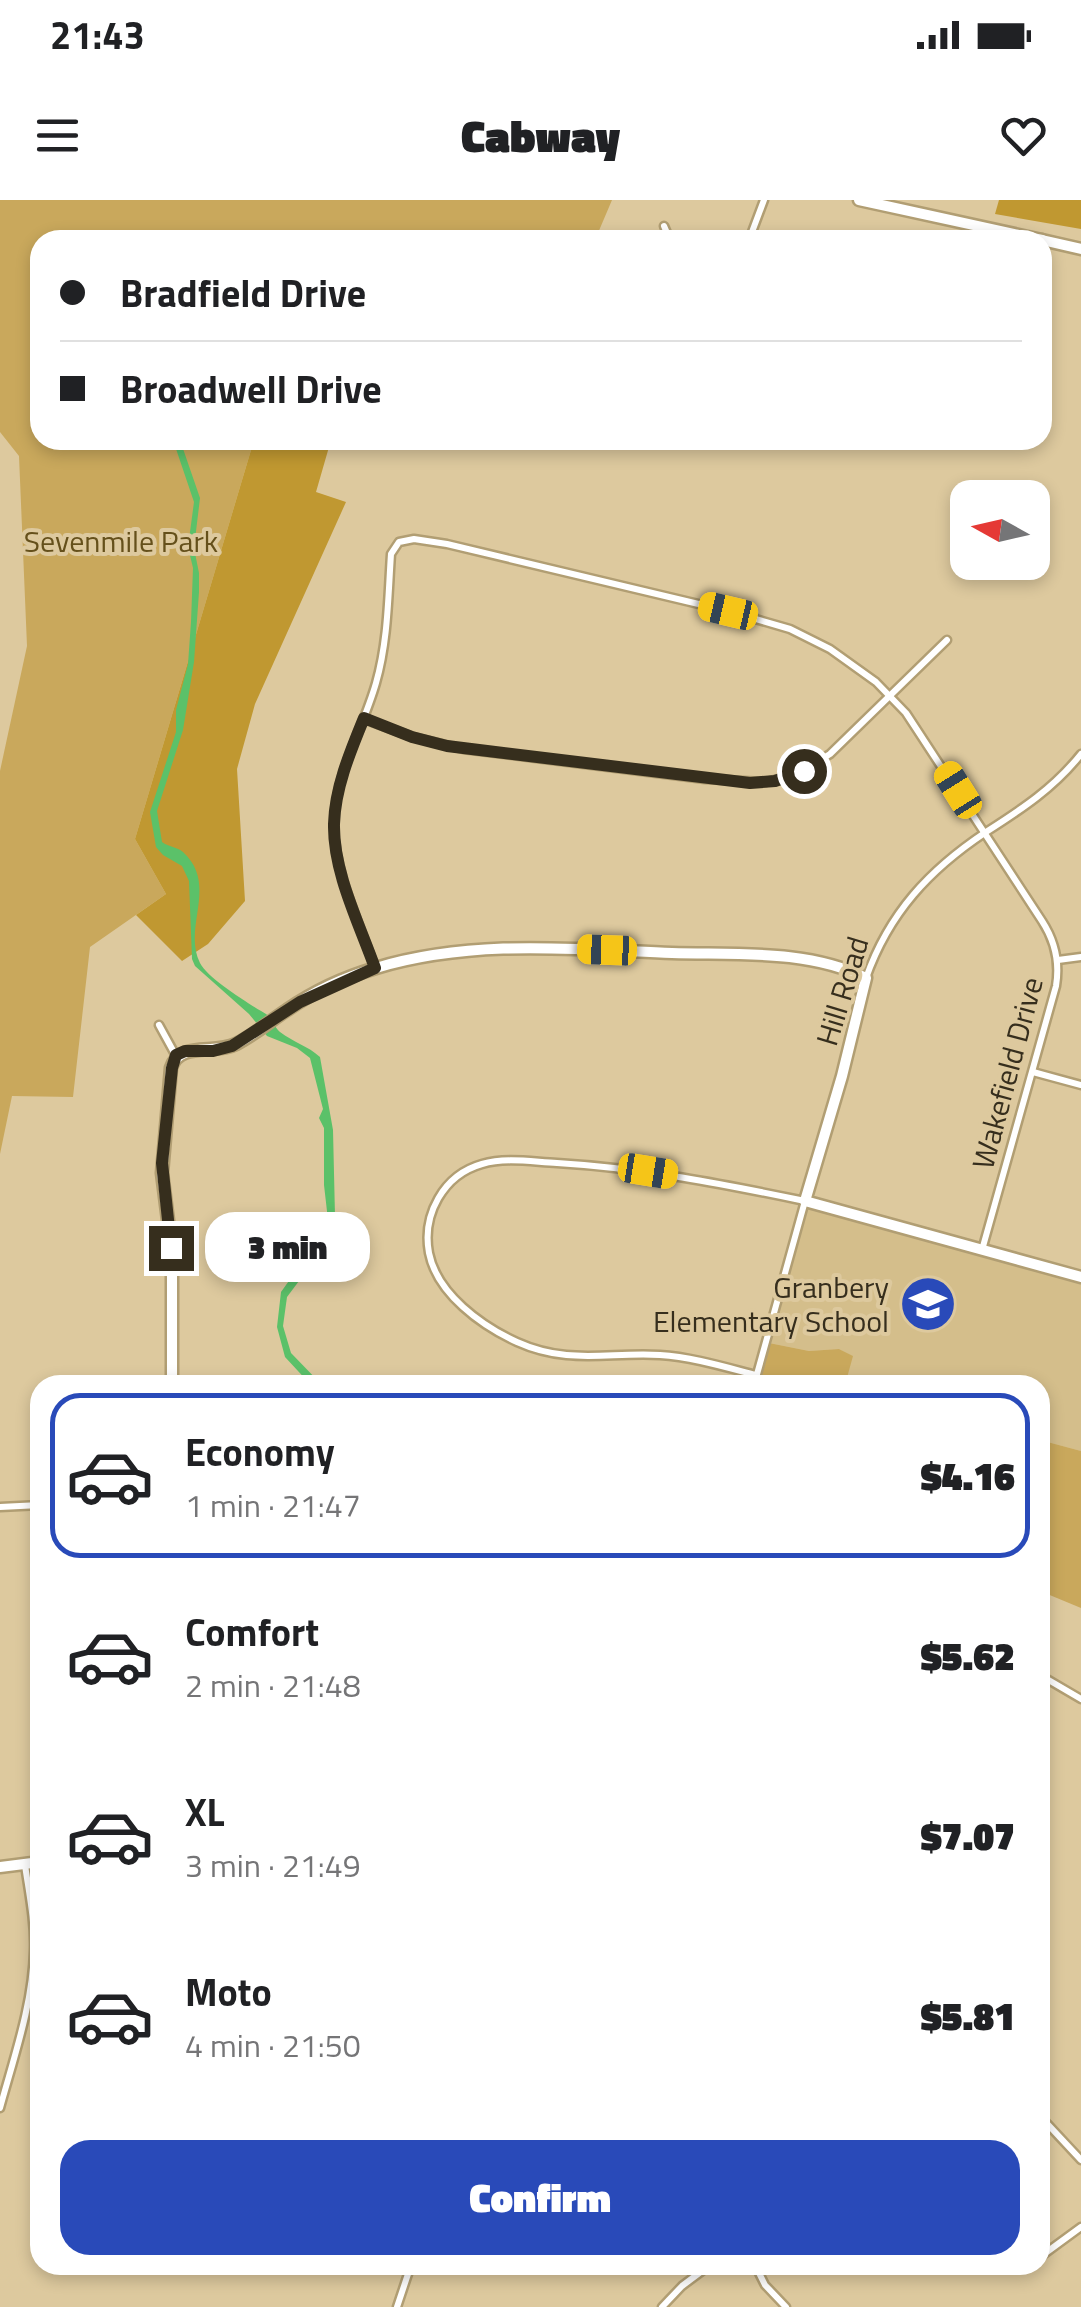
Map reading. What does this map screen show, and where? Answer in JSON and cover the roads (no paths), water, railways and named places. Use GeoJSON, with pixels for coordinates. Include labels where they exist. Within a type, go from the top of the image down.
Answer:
{"type":"FeatureCollection","features":[{"type":"Feature","properties":{"kind":"street"},"geometry":{"type":"LineString","coordinates":[[753,230],[764,200]]}},
{"type":"Feature","properties":{"kind":"street"},"geometry":{"type":"LineString","coordinates":[[859,200],[996,230]]}},
{"type":"Feature","properties":{"kind":"street"},"geometry":{"type":"LineString","coordinates":[[664,226],[666,230]]}},
{"type":"Feature","properties":{"kind":"street"},"geometry":{"type":"LineString","coordinates":[[1052,242],[1081,249]]}},
{"type":"Feature","properties":{"kind":"street","name":"Wakefield Drive"},"geometry":{"type":"LineString","coordinates":[[364,718],[383,656],[391,554],[402,540],[414,539],[458,546],[776,624],[830,649],[890,695],[922,733],[1046,927],[1058,960],[1056,986],[982,1250]]}},
{"type":"Feature","properties":{"kind":"street"},"geometry":{"type":"LineString","coordinates":[[375,968],[341,868],[334,832],[341,782],[364,718],[447,746],[759,783],[783,779],[812,766],[840,745],[948,640]]}},
{"type":"Feature","properties":{"kind":"street","name":"Hill Road"},"geometry":{"type":"LineString","coordinates":[[756,1375],[842,1076],[866,978],[885,934],[910,895],[938,868],[1046,792],[1081,754]]}},
{"type":"Feature","properties":{"kind":"street"},"geometry":{"type":"LineString","coordinates":[[172,1375],[172,1252],[162,1163],[176,1056],[185,1051],[225,1048],[318,992],[375,968],[469,950],[573,949],[812,960],[840,966],[866,978]]}},
{"type":"Feature","properties":{"kind":"street"},"geometry":{"type":"LineString","coordinates":[[1058,960],[1081,957]]}},
{"type":"Feature","properties":{"kind":"street"},"geometry":{"type":"LineString","coordinates":[[159,1026],[176,1056]]}},
{"type":"Feature","properties":{"kind":"street"},"geometry":{"type":"LineString","coordinates":[[1033,1072],[1081,1085]]}},
{"type":"Feature","properties":{"kind":"street"},"geometry":{"type":"LineString","coordinates":[[756,1375],[667,1356],[566,1356],[512,1340],[475,1317],[438,1277],[429,1253],[429,1220],[439,1196],[472,1167],[498,1161],[632,1168],[805,1202],[1081,1277]]}},
{"type":"Feature","properties":{"kind":"street"},"geometry":{"type":"LineString","coordinates":[[0,1507],[30,1506]]}},
{"type":"Feature","properties":{"kind":"street"},"geometry":{"type":"LineString","coordinates":[[1050,1681],[1081,1698]]}},
{"type":"Feature","properties":{"kind":"street"},"geometry":{"type":"LineString","coordinates":[[0,1867],[30,1863]]}},
{"type":"Feature","properties":{"kind":"street"},"geometry":{"type":"LineString","coordinates":[[25,1864],[30,1901]]}},
{"type":"Feature","properties":{"kind":"street"},"geometry":{"type":"LineString","coordinates":[[0,2108],[30,1986]]}},
{"type":"Feature","properties":{"kind":"street"},"geometry":{"type":"LineString","coordinates":[[1050,2127],[1081,2160]]}},
{"type":"Feature","properties":{"kind":"street"},"geometry":{"type":"LineString","coordinates":[[1050,2250],[1081,2227]]}},
{"type":"Feature","properties":{"kind":"street"},"geometry":{"type":"LineString","coordinates":[[396,2307],[407,2275]]}},
{"type":"Feature","properties":{"kind":"street"},"geometry":{"type":"LineString","coordinates":[[662,2307],[697,2275]]}},
{"type":"Feature","properties":{"kind":"street"},"geometry":{"type":"LineString","coordinates":[[760,2275],[786,2307]]}},
{"type":"Feature","properties":{"kind":"place","name":"Granbery Elementary School"},"geometry":{"type":"Point","coordinates":[928,1304]}},
{"type":"Feature","properties":{"kind":"park label","name":"Sevenmile Park"},"geometry":{"type":"Point","coordinates":[121,541]}}]}
